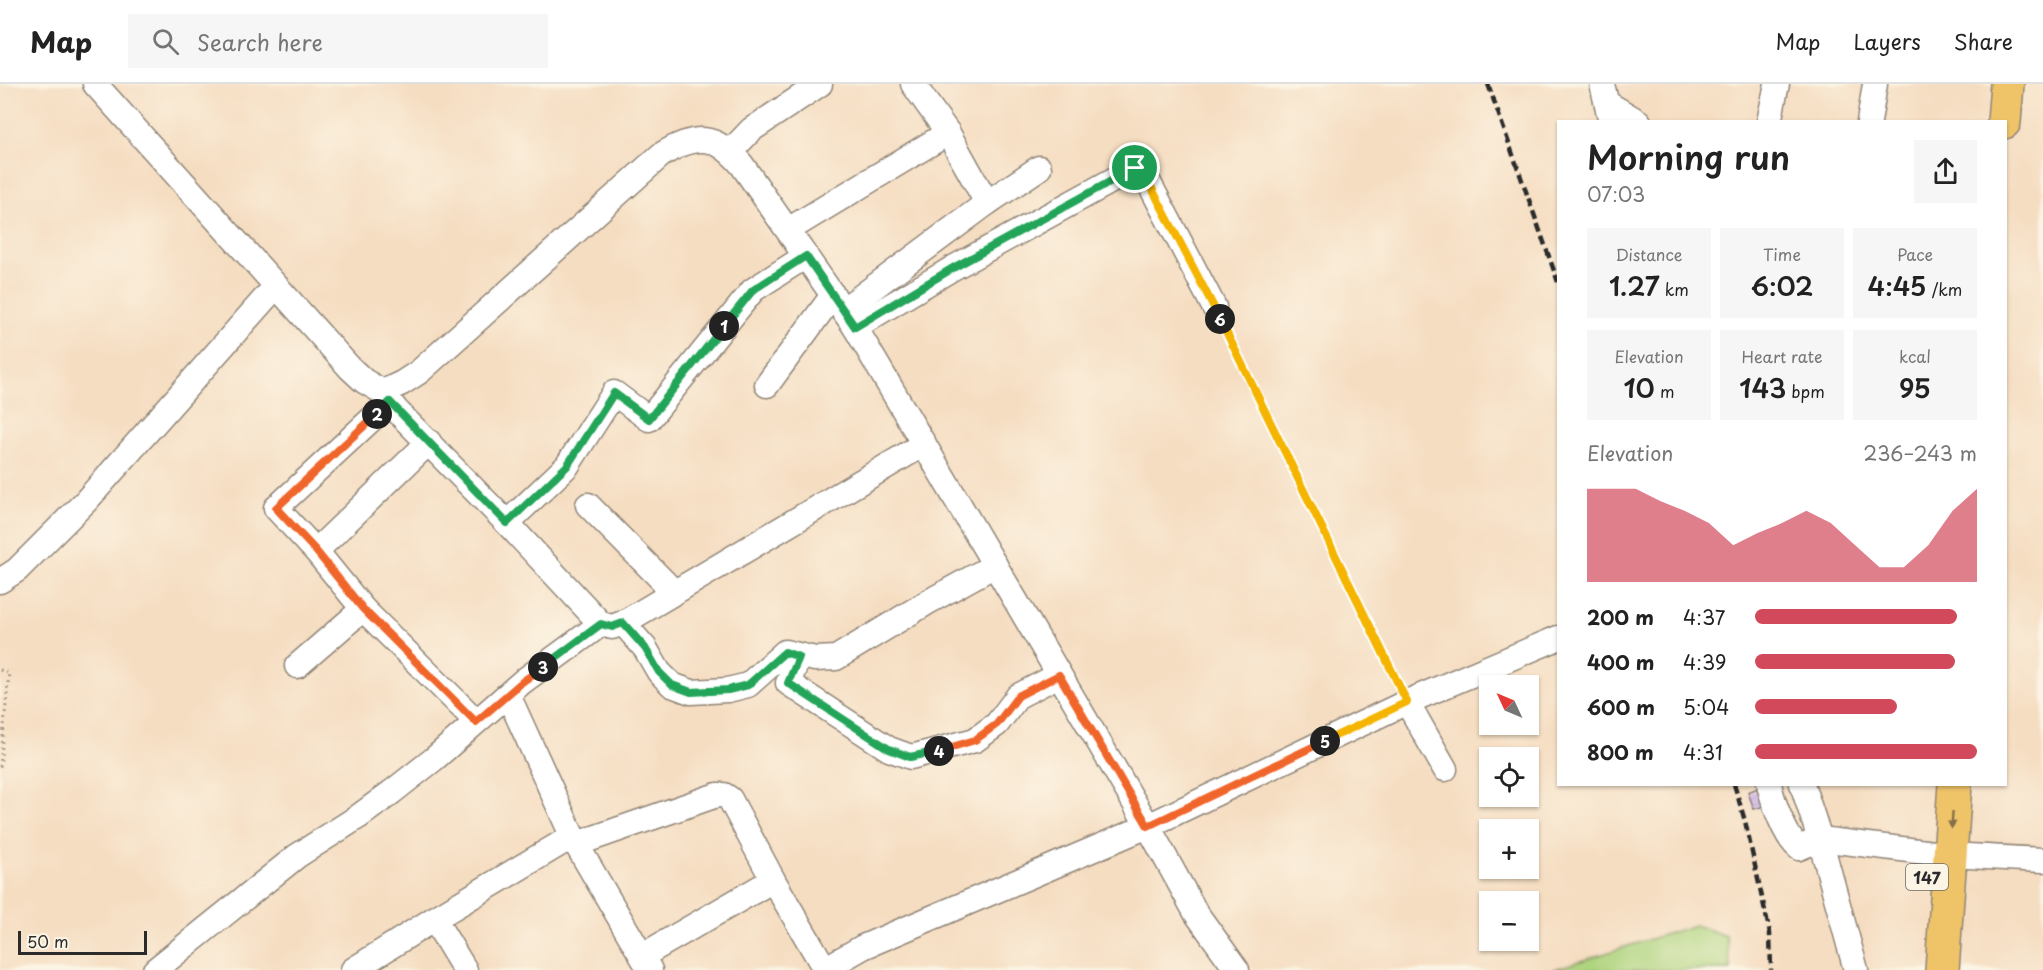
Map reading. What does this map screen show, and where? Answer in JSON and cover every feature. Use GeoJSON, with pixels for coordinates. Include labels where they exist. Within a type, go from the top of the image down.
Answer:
{"type":"FeatureCollection","features":[{"type":"Feature","properties":{"kind":"highway"},"geometry":{"type":"LineString","coordinates":[[1985,120],[1988,84]]}},
{"type":"Feature","properties":{"kind":"highway"},"geometry":{"type":"LineString","coordinates":[[2004,120],[2007,84]]}},
{"type":"Feature","properties":{"kind":"highway","name":"147"},"geometry":{"type":"LineString","coordinates":[[1934,786],[1939,854],[1942,970]]}},
{"type":"Feature","properties":{"kind":"highway","name":"147"},"geometry":{"type":"LineString","coordinates":[[1922,970],[1939,854],[1955,786]]}},
{"type":"Feature","properties":{"kind":"street"},"geometry":{"type":"LineString","coordinates":[[94,84],[350,368],[386,397],[507,523],[612,624],[645,648],[659,672],[672,685],[691,692],[728,690],[748,685],[785,652],[815,659],[836,658],[927,602],[995,565]]}},
{"type":"Feature","properties":{"kind":"street"},"geometry":{"type":"LineString","coordinates":[[730,152],[751,130],[820,84]]}},
{"type":"Feature","properties":{"kind":"street"},"geometry":{"type":"LineString","coordinates":[[913,84],[948,133],[987,203]]}},
{"type":"Feature","properties":{"kind":"street"},"geometry":{"type":"LineString","coordinates":[[1769,120],[1777,84]]}},
{"type":"Feature","properties":{"kind":"street"},"geometry":{"type":"LineString","coordinates":[[1869,120],[1875,84]]}},
{"type":"Feature","properties":{"kind":"street"},"geometry":{"type":"LineString","coordinates":[[1607,103],[1636,120]]}},
{"type":"Feature","properties":{"kind":"street"},"geometry":{"type":"LineString","coordinates":[[788,230],[948,133]]}},
{"type":"Feature","properties":{"kind":"street"},"geometry":{"type":"LineString","coordinates":[[476,722],[363,609],[316,551],[276,508],[386,397],[419,372],[662,155],[672,148],[708,140],[720,144],[730,152],[844,311],[1148,826],[1196,913],[1237,970]]}},
{"type":"Feature","properties":{"kind":"street"},"geometry":{"type":"LineString","coordinates":[[767,385],[844,311],[987,203],[1039,168]]}},
{"type":"Feature","properties":{"kind":"street"},"geometry":{"type":"LineString","coordinates":[[844,311],[953,268],[1135,168],[1147,179],[1214,307]]}},
{"type":"Feature","properties":{"kind":"street"},"geometry":{"type":"LineString","coordinates":[[507,523],[567,466],[614,393],[649,419],[753,290],[806,256]]}},
{"type":"Feature","properties":{"kind":"street"},"geometry":{"type":"LineString","coordinates":[[0,581],[17,570],[86,501],[276,286]]}},
{"type":"Feature","properties":{"kind":"street"},"geometry":{"type":"LineString","coordinates":[[316,551],[429,442]]}},
{"type":"Feature","properties":{"kind":"street"},"geometry":{"type":"LineString","coordinates":[[155,970],[297,856],[392,792],[434,759],[522,682],[612,624],[674,592],[924,444]]}},
{"type":"Feature","properties":{"kind":"street"},"geometry":{"type":"LineString","coordinates":[[588,505],[674,592]]}},
{"type":"Feature","properties":{"kind":"street"},"geometry":{"type":"LineString","coordinates":[[297,666],[363,609]]}},
{"type":"Feature","properties":{"kind":"street"},"geometry":{"type":"LineString","coordinates":[[353,970],[563,842],[585,841],[717,795],[724,795],[730,800],[824,969],[882,938],[1148,826],[1407,702],[1557,638]]}},
{"type":"Feature","properties":{"kind":"street"},"geometry":{"type":"LineString","coordinates":[[799,657],[788,683],[889,749],[910,757],[975,740],[997,724],[1018,696],[1059,675]]}},
{"type":"Feature","properties":{"kind":"street"},"geometry":{"type":"LineString","coordinates":[[508,695],[575,842],[646,963],[773,880]]}},
{"type":"Feature","properties":{"kind":"street"},"geometry":{"type":"LineString","coordinates":[[1407,702],[1445,770]]}},
{"type":"Feature","properties":{"kind":"street"},"geometry":{"type":"LineString","coordinates":[[1770,786],[1779,814],[1795,845],[1799,848],[1820,839],[1939,854],[2043,860]]}},
{"type":"Feature","properties":{"kind":"street"},"geometry":{"type":"LineString","coordinates":[[1803,786],[1820,839],[1856,970]]}},
{"type":"Feature","properties":{"kind":"street"},"geometry":{"type":"LineString","coordinates":[[434,919],[465,970]]}},
{"type":"Feature","properties":{"kind":"path"},"geometry":{"type":"LineString","coordinates":[[1214,307],[1407,702]]}},
{"type":"Feature","properties":{"kind":"path"},"geometry":{"type":"LineString","coordinates":[[0,670],[9,673],[0,767]]}},
{"type":"Feature","properties":{"kind":"green space"},"geometry":{"type":"Polygon","coordinates":[[[1695,925],[1726,936],[1731,970],[1552,970],[1695,925]]]}},
{"type":"Feature","properties":{"kind":"building"},"geometry":{"type":"Polygon","coordinates":[[[1758,788],[1764,806],[1754,809],[1748,792],[1758,788]]]}},
{"type":"Feature","properties":{"kind":"railway"},"geometry":{"type":"LineString","coordinates":[[1488,84],[1557,279]]}},
{"type":"Feature","properties":{"kind":"railway"},"geometry":{"type":"LineString","coordinates":[[1735,786],[1745,821],[1770,933],[1771,970]]}},
{"type":"Feature","properties":{"kind":"route"},"geometry":{"type":"LineString","coordinates":[[1135,168],[1147,179],[1214,307],[1407,702],[1148,826],[1059,675],[1018,696],[997,724],[975,740],[933,753],[910,757],[889,749],[788,683],[799,657],[785,652],[748,685],[728,690],[691,692],[672,685],[659,672],[645,648],[623,623],[612,627],[601,624],[522,682],[476,722],[363,609],[316,551],[276,508],[390,402],[507,523],[567,466],[614,393],[649,419],[753,290],[806,256],[855,327],[953,268],[1135,168]]}}]}
